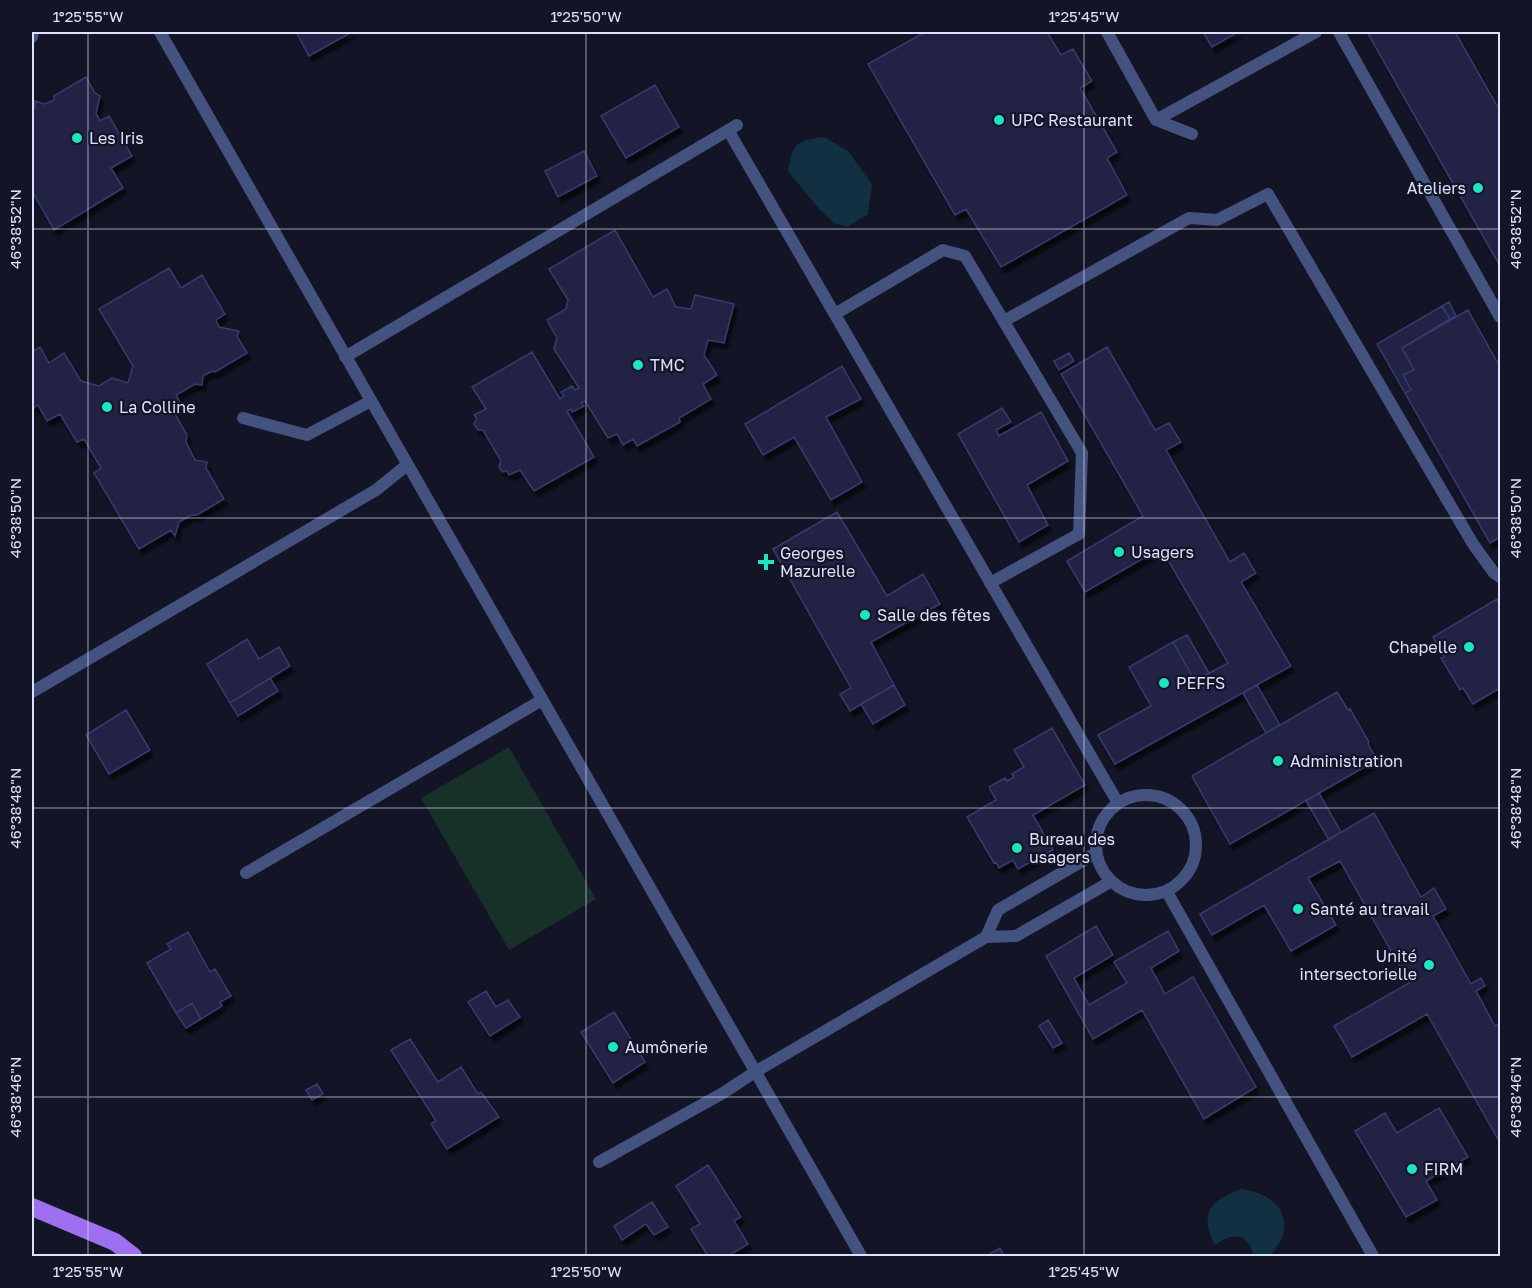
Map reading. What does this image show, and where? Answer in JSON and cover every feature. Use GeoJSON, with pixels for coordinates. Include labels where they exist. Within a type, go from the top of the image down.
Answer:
{"type":"FeatureCollection","features":[{"type":"Feature","properties":{"kind":"main road"},"geometry":{"type":"LineString","coordinates":[[32,1207],[115,1242],[133,1257]]}},
{"type":"Feature","properties":{"kind":"lane"},"geometry":{"type":"LineString","coordinates":[[32,37],[33,32]]}},
{"type":"Feature","properties":{"kind":"lane"},"geometry":{"type":"LineString","coordinates":[[160,32],[861,1257]]}},
{"type":"Feature","properties":{"kind":"lane"},"geometry":{"type":"LineString","coordinates":[[1107,32],[1156,120],[1192,134]]}},
{"type":"Feature","properties":{"kind":"lane"},"geometry":{"type":"LineString","coordinates":[[1156,120],[1316,32]]}},
{"type":"Feature","properties":{"kind":"lane"},"geometry":{"type":"LineString","coordinates":[[1339,32],[1500,317]]}},
{"type":"Feature","properties":{"kind":"lane"},"geometry":{"type":"LineString","coordinates":[[345,357],[733,127],[835,314],[1118,803]]}},
{"type":"Feature","properties":{"kind":"lane"},"geometry":{"type":"LineString","coordinates":[[1004,321],[1189,219],[1217,220],[1268,194],[1473,544],[1500,578]]}},
{"type":"Feature","properties":{"kind":"lane"},"geometry":{"type":"LineString","coordinates":[[835,314],[943,250],[965,256],[1082,453],[1078,534],[990,583]]}},
{"type":"Feature","properties":{"kind":"lane"},"geometry":{"type":"LineString","coordinates":[[243,418],[307,435],[371,401]]}},
{"type":"Feature","properties":{"kind":"lane"},"geometry":{"type":"LineString","coordinates":[[32,692],[376,490],[407,465]]}},
{"type":"Feature","properties":{"kind":"lane"},"geometry":{"type":"LineString","coordinates":[[246,873],[542,700]]}},
{"type":"Feature","properties":{"kind":"lane"},"geometry":{"type":"LineString","coordinates":[[1150,795],[1173,803],[1191,821],[1197,837],[1197,853],[1191,870],[1181,883],[1167,892],[1152,896],[1137,896],[1110,882],[1101,868],[1096,853],[1096,839],[1107,813],[1118,803],[1133,797],[1150,795]]}},
{"type":"Feature","properties":{"kind":"lane"},"geometry":{"type":"LineString","coordinates":[[986,937],[998,910],[1096,853]]}},
{"type":"Feature","properties":{"kind":"lane"},"geometry":{"type":"LineString","coordinates":[[599,1162],[723,1093],[986,937],[1016,936],[1110,882]]}},
{"type":"Feature","properties":{"kind":"lane"},"geometry":{"type":"LineString","coordinates":[[1167,892],[1373,1257]]}},
{"type":"Feature","properties":{"kind":"green space"},"geometry":{"type":"Polygon","coordinates":[[[509,747],[596,899],[509,950],[421,798],[509,747]]]}},
{"type":"Feature","properties":{"kind":"water"},"geometry":{"type":"Polygon","coordinates":[[[824,137],[848,151],[872,184],[868,214],[848,227],[834,223],[819,209],[788,171],[797,145],[807,140],[824,137]]]}},
{"type":"Feature","properties":{"kind":"water"},"geometry":{"type":"Polygon","coordinates":[[[1241,1189],[1266,1197],[1281,1212],[1284,1222],[1283,1233],[1279,1244],[1270,1256],[1254,1256],[1248,1243],[1239,1237],[1228,1238],[1215,1245],[1210,1234],[1208,1216],[1211,1209],[1222,1198],[1241,1189]]]}},
{"type":"Feature","properties":{"kind":"building"},"geometry":{"type":"Polygon","coordinates":[[[296,32],[352,32],[309,56],[296,32]]]}},
{"type":"Feature","properties":{"kind":"building","name":"UPC Restaurant"},"geometry":{"type":"Polygon","coordinates":[[[925,32],[1047,32],[1061,55],[1073,49],[1092,81],[1080,88],[1117,152],[1107,158],[1127,195],[1001,267],[966,209],[955,215],[868,64],[925,32]]]}},
{"type":"Feature","properties":{"kind":"building"},"geometry":{"type":"Polygon","coordinates":[[[1203,32],[1238,32],[1212,47],[1203,32]]]}},
{"type":"Feature","properties":{"kind":"building","name":"Ateliers"},"geometry":{"type":"Polygon","coordinates":[[[1367,32],[1455,32],[1500,111],[1500,266],[1367,32]]]}},
{"type":"Feature","properties":{"kind":"building","name":"Les Iris"},"geometry":{"type":"Polygon","coordinates":[[[86,77],[95,93],[100,96],[96,113],[100,121],[109,116],[132,156],[111,168],[123,188],[54,230],[32,191],[32,109],[35,108],[35,101],[45,104],[54,100],[54,96],[86,77]]]}},
{"type":"Feature","properties":{"kind":"building"},"geometry":{"type":"Polygon","coordinates":[[[655,85],[679,127],[626,158],[601,116],[655,85]]]}},
{"type":"Feature","properties":{"kind":"building"},"geometry":{"type":"Polygon","coordinates":[[[584,151],[597,176],[558,197],[545,171],[584,151]]]}},
{"type":"Feature","properties":{"kind":"building","name":"TMC"},"geometry":{"type":"Polygon","coordinates":[[[615,230],[653,297],[667,289],[676,307],[691,309],[695,295],[734,304],[724,343],[708,340],[704,355],[717,375],[703,384],[711,399],[679,418],[680,422],[637,446],[633,439],[623,445],[617,434],[608,438],[585,401],[581,403],[584,406],[572,412],[571,409],[567,411],[594,457],[534,491],[520,470],[509,475],[507,471],[503,472],[499,467],[501,461],[483,430],[478,430],[474,424],[477,418],[474,415],[486,409],[472,387],[532,352],[560,399],[564,396],[561,392],[572,386],[575,390],[579,388],[554,349],[557,338],[547,320],[566,309],[568,300],[549,269],[615,230]]]}},
{"type":"Feature","properties":{"kind":"building","name":"La Colline"},"geometry":{"type":"Polygon","coordinates":[[[169,268],[181,288],[202,275],[225,314],[216,320],[219,327],[239,331],[237,336],[247,353],[215,372],[212,371],[203,376],[202,385],[195,384],[176,395],[181,404],[172,409],[187,435],[186,442],[195,460],[207,462],[206,468],[224,499],[197,515],[191,515],[179,522],[175,536],[171,530],[139,549],[94,473],[101,468],[84,439],[77,442],[60,414],[47,421],[38,405],[32,409],[32,352],[40,347],[49,363],[64,353],[81,381],[99,386],[112,378],[128,383],[133,366],[99,309],[169,268]]]}},
{"type":"Feature","properties":{"kind":"building"},"geometry":{"type":"Polygon","coordinates":[[[1449,302],[1456,316],[1450,319],[1442,306],[1449,302]]]}},
{"type":"Feature","properties":{"kind":"building"},"geometry":{"type":"Polygon","coordinates":[[[1442,306],[1450,319],[1402,348],[1414,370],[1403,375],[1411,390],[1405,393],[1377,344],[1442,306]]]}},
{"type":"Feature","properties":{"kind":"building"},"geometry":{"type":"Polygon","coordinates":[[[1468,310],[1500,367],[1500,537],[1490,543],[1405,393],[1411,390],[1403,375],[1414,370],[1402,348],[1468,310]]]}},
{"type":"Feature","properties":{"kind":"building"},"geometry":{"type":"Polygon","coordinates":[[[1107,347],[1155,430],[1169,423],[1181,442],[1166,450],[1230,562],[1244,553],[1256,573],[1241,582],[1291,666],[1115,764],[1098,735],[1151,706],[1129,667],[1173,642],[1195,681],[1228,663],[1161,548],[1085,592],[1067,561],[1143,516],[1061,374],[1107,347]]]}},
{"type":"Feature","properties":{"kind":"building"},"geometry":{"type":"Polygon","coordinates":[[[1069,353],[1074,361],[1059,370],[1054,361],[1069,353]]]}},
{"type":"Feature","properties":{"kind":"building"},"geometry":{"type":"Polygon","coordinates":[[[842,366],[861,399],[826,417],[862,482],[831,500],[794,437],[763,455],[745,424],[842,366]]]}},
{"type":"Feature","properties":{"kind":"building"},"geometry":{"type":"Polygon","coordinates":[[[1002,408],[1011,422],[996,430],[999,436],[1041,412],[1068,461],[1027,485],[1048,525],[1019,542],[958,434],[1002,408]]]}},
{"type":"Feature","properties":{"kind":"building","name":"Salle des fêtes"},"geometry":{"type":"Polygon","coordinates":[[[837,512],[887,596],[923,574],[940,604],[871,642],[894,685],[850,711],[840,694],[851,688],[773,549],[837,512]]]}},
{"type":"Feature","properties":{"kind":"building","name":"Chapelle"},"geometry":{"type":"Polygon","coordinates":[[[1497,599],[1500,604],[1500,688],[1473,704],[1463,688],[1460,690],[1441,658],[1444,657],[1433,637],[1497,599]]]}},
{"type":"Feature","properties":{"kind":"building"},"geometry":{"type":"Polygon","coordinates":[[[1187,635],[1209,673],[1195,681],[1173,642],[1187,635]]]}},
{"type":"Feature","properties":{"kind":"building"},"geometry":{"type":"Polygon","coordinates":[[[247,639],[259,659],[279,647],[290,666],[230,703],[207,664],[247,639]]]}},
{"type":"Feature","properties":{"kind":"building"},"geometry":{"type":"Polygon","coordinates":[[[270,678],[278,691],[238,716],[230,703],[270,678]]]}},
{"type":"Feature","properties":{"kind":"building"},"geometry":{"type":"Polygon","coordinates":[[[894,685],[905,705],[873,724],[861,704],[894,685]]]}},
{"type":"Feature","properties":{"kind":"building"},"geometry":{"type":"Polygon","coordinates":[[[1257,685],[1280,725],[1266,733],[1243,693],[1257,685]]]}},
{"type":"Feature","properties":{"kind":"building"},"geometry":{"type":"Polygon","coordinates":[[[1337,692],[1348,710],[1350,709],[1377,760],[1230,844],[1192,776],[1337,692]]]}},
{"type":"Feature","properties":{"kind":"building"},"geometry":{"type":"Polygon","coordinates":[[[126,710],[150,750],[109,774],[86,735],[126,710]]]}},
{"type":"Feature","properties":{"kind":"building"},"geometry":{"type":"Polygon","coordinates":[[[1052,728],[1085,785],[1033,815],[1053,850],[1018,869],[1013,860],[999,868],[967,817],[996,800],[989,787],[1005,778],[1007,781],[1014,777],[1012,774],[1024,767],[1014,750],[1052,728]]]}},
{"type":"Feature","properties":{"kind":"building"},"geometry":{"type":"Polygon","coordinates":[[[1319,793],[1341,832],[1329,840],[1306,801],[1319,793]]]}},
{"type":"Feature","properties":{"kind":"building","name":"Unité intersectorielle"},"geometry":{"type":"Polygon","coordinates":[[[1374,813],[1421,897],[1434,888],[1446,909],[1433,916],[1471,984],[1481,978],[1485,986],[1476,991],[1495,1026],[1500,1024],[1500,1143],[1427,1014],[1352,1057],[1334,1026],[1409,983],[1340,861],[1308,878],[1336,925],[1291,951],[1264,905],[1212,935],[1200,914],[1374,813]]]}},
{"type":"Feature","properties":{"kind":"building"},"geometry":{"type":"Polygon","coordinates":[[[1096,926],[1113,955],[1074,978],[1089,1005],[1127,983],[1114,962],[1168,931],[1179,951],[1151,968],[1165,994],[1193,977],[1256,1087],[1204,1119],[1142,1010],[1093,1039],[1046,956],[1096,926]]]}},
{"type":"Feature","properties":{"kind":"building"},"geometry":{"type":"Polygon","coordinates":[[[188,932],[210,972],[215,969],[231,996],[220,1002],[222,1006],[201,1019],[192,1003],[176,1013],[147,963],[171,949],[167,944],[188,932]]]}},
{"type":"Feature","properties":{"kind":"building"},"geometry":{"type":"Polygon","coordinates":[[[486,991],[496,1007],[508,1000],[520,1017],[490,1036],[468,1002],[486,991]]]}},
{"type":"Feature","properties":{"kind":"building"},"geometry":{"type":"Polygon","coordinates":[[[192,1003],[201,1019],[186,1028],[176,1013],[192,1003]]]}},
{"type":"Feature","properties":{"kind":"building","name":"Aumônerie"},"geometry":{"type":"Polygon","coordinates":[[[614,1012],[645,1062],[613,1083],[581,1032],[614,1012]]]}},
{"type":"Feature","properties":{"kind":"building"},"geometry":{"type":"Polygon","coordinates":[[[1048,1020],[1062,1043],[1053,1048],[1039,1026],[1048,1020]]]}},
{"type":"Feature","properties":{"kind":"building"},"geometry":{"type":"Polygon","coordinates":[[[410,1039],[438,1082],[461,1067],[478,1094],[481,1092],[499,1117],[447,1149],[431,1124],[436,1121],[391,1050],[410,1039]]]}},
{"type":"Feature","properties":{"kind":"building"},"geometry":{"type":"Polygon","coordinates":[[[317,1084],[323,1094],[312,1100],[306,1090],[317,1084]]]}},
{"type":"Feature","properties":{"kind":"building","name":"FIRM"},"geometry":{"type":"Polygon","coordinates":[[[1439,1108],[1468,1157],[1426,1181],[1437,1200],[1406,1217],[1355,1131],[1385,1113],[1397,1133],[1439,1108]]]}},
{"type":"Feature","properties":{"kind":"building"},"geometry":{"type":"Polygon","coordinates":[[[708,1165],[741,1217],[734,1221],[748,1244],[728,1256],[708,1256],[691,1229],[700,1224],[676,1186],[708,1165]]]}},
{"type":"Feature","properties":{"kind":"building"},"geometry":{"type":"Polygon","coordinates":[[[652,1202],[668,1227],[654,1235],[646,1224],[622,1240],[614,1226],[652,1202]]]}},
{"type":"Feature","properties":{"kind":"building"},"geometry":{"type":"Polygon","coordinates":[[[1000,1248],[1004,1256],[986,1256],[1000,1248]]]}},
{"type":"Feature","properties":{"kind":"place","name":"UPC Restaurant"},"geometry":{"type":"Point","coordinates":[999,120]}},
{"type":"Feature","properties":{"kind":"place","name":"Les Iris"},"geometry":{"type":"Point","coordinates":[77,138]}},
{"type":"Feature","properties":{"kind":"place","name":"Ateliers"},"geometry":{"type":"Point","coordinates":[1478,188]}},
{"type":"Feature","properties":{"kind":"place","name":"TMC"},"geometry":{"type":"Point","coordinates":[638,365]}},
{"type":"Feature","properties":{"kind":"place","name":"La Colline"},"geometry":{"type":"Point","coordinates":[107,407]}},
{"type":"Feature","properties":{"kind":"place","name":"Usagers"},"geometry":{"type":"Point","coordinates":[1119,552]}},
{"type":"Feature","properties":{"kind":"place","name":"Georges Mazurelle"},"geometry":{"type":"Point","coordinates":[766,562]}},
{"type":"Feature","properties":{"kind":"place","name":"Salle des fêtes"},"geometry":{"type":"Point","coordinates":[865,615]}},
{"type":"Feature","properties":{"kind":"place","name":"Chapelle"},"geometry":{"type":"Point","coordinates":[1469,647]}},
{"type":"Feature","properties":{"kind":"place","name":"PEFFS"},"geometry":{"type":"Point","coordinates":[1164,683]}},
{"type":"Feature","properties":{"kind":"place","name":"Administration"},"geometry":{"type":"Point","coordinates":[1278,761]}},
{"type":"Feature","properties":{"kind":"place","name":"Bureau des usagers"},"geometry":{"type":"Point","coordinates":[1017,848]}},
{"type":"Feature","properties":{"kind":"place","name":"Santé au travail"},"geometry":{"type":"Point","coordinates":[1298,909]}},
{"type":"Feature","properties":{"kind":"place","name":"Unité intersectorielle"},"geometry":{"type":"Point","coordinates":[1429,965]}},
{"type":"Feature","properties":{"kind":"place","name":"Aumônerie"},"geometry":{"type":"Point","coordinates":[613,1047]}},
{"type":"Feature","properties":{"kind":"place","name":"FIRM"},"geometry":{"type":"Point","coordinates":[1412,1169]}}]}
